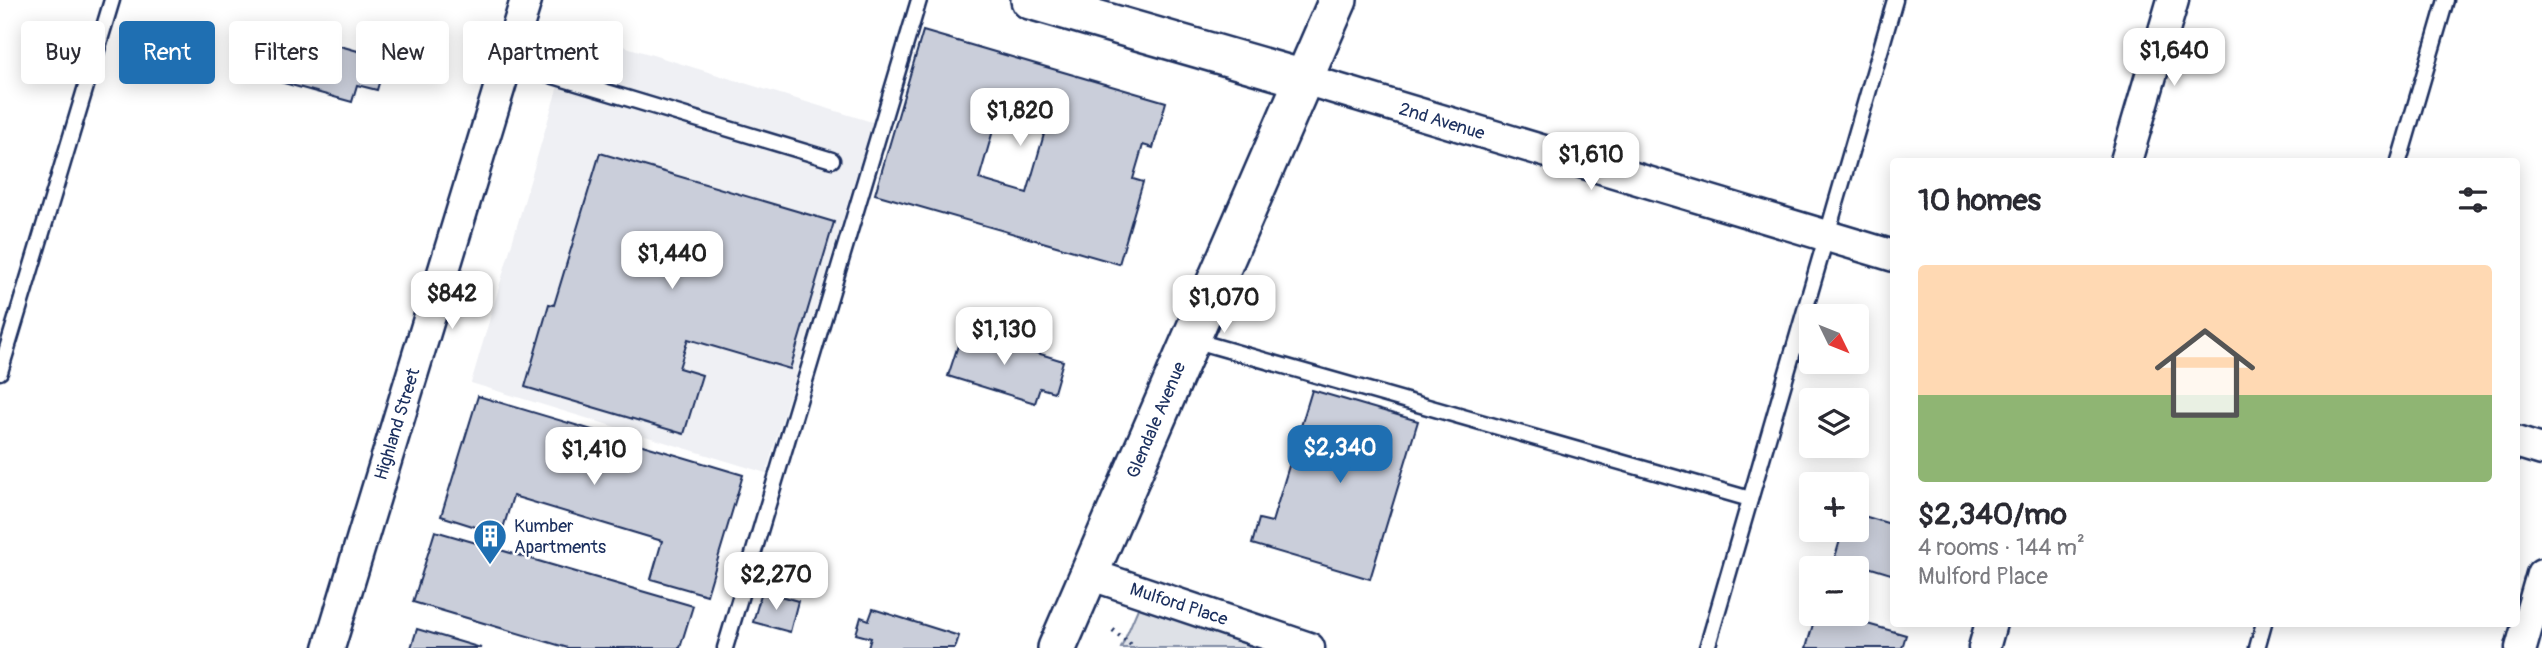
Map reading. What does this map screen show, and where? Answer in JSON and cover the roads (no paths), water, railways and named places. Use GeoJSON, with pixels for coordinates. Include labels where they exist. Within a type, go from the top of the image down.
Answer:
{"type":"FeatureCollection","features":[{"type":"Feature","properties":{"kind":"street","name":"Highland Street"},"geometry":{"type":"LineString","coordinates":[[520,21],[526,0]]}},
{"type":"Feature","properties":{"kind":"street","name":"2nd Avenue"},"geometry":{"type":"LineString","coordinates":[[1030,0],[1890,255]]}},
{"type":"Feature","properties":{"kind":"street","name":"Glendale Avenue"},"geometry":{"type":"LineString","coordinates":[[1057,648],[1338,0]]}},
{"type":"Feature","properties":{"kind":"street"},"geometry":{"type":"LineString","coordinates":[[2127,158],[2173,0]]}},
{"type":"Feature","properties":{"kind":"street","name":"Highland Street"},"geometry":{"type":"LineString","coordinates":[[329,648],[500,84]]}},
{"type":"Feature","properties":{"kind":"street"},"geometry":{"type":"LineString","coordinates":[[2520,443],[2542,450]]}},
{"type":"Feature","properties":{"kind":"street","name":"Mulford Place"},"geometry":{"type":"LineString","coordinates":[[1089,574],[1309,648]]}},
{"type":"Feature","properties":{"kind":"street"},"geometry":{"type":"LineString","coordinates":[[2521,648],[2542,574]]}},
{"type":"Feature","properties":{"kind":"street"},"geometry":{"type":"LineString","coordinates":[[1984,648],[1990,627]]}},
{"type":"Feature","properties":{"kind":"lane"},"geometry":{"type":"LineString","coordinates":[[0,372],[111,0]]}},
{"type":"Feature","properties":{"kind":"lane"},"geometry":{"type":"LineString","coordinates":[[725,648],[919,0]]}},
{"type":"Feature","properties":{"kind":"lane"},"geometry":{"type":"LineString","coordinates":[[1707,648],[1895,0]]}},
{"type":"Feature","properties":{"kind":"lane"},"geometry":{"type":"LineString","coordinates":[[2400,158],[2446,0]]}},
{"type":"Feature","properties":{"kind":"lane"},"geometry":{"type":"LineString","coordinates":[[580,84],[832,160]]}},
{"type":"Feature","properties":{"kind":"lane"},"geometry":{"type":"LineString","coordinates":[[1191,339],[1750,499]]}},
{"type":"Feature","properties":{"kind":"lane"},"geometry":{"type":"LineString","coordinates":[[2257,648],[2263,627]]}},
{"type":"Feature","properties":{"kind":"place","name":"Kumber Apartments"},"geometry":{"type":"Point","coordinates":[490,566]}}]}
